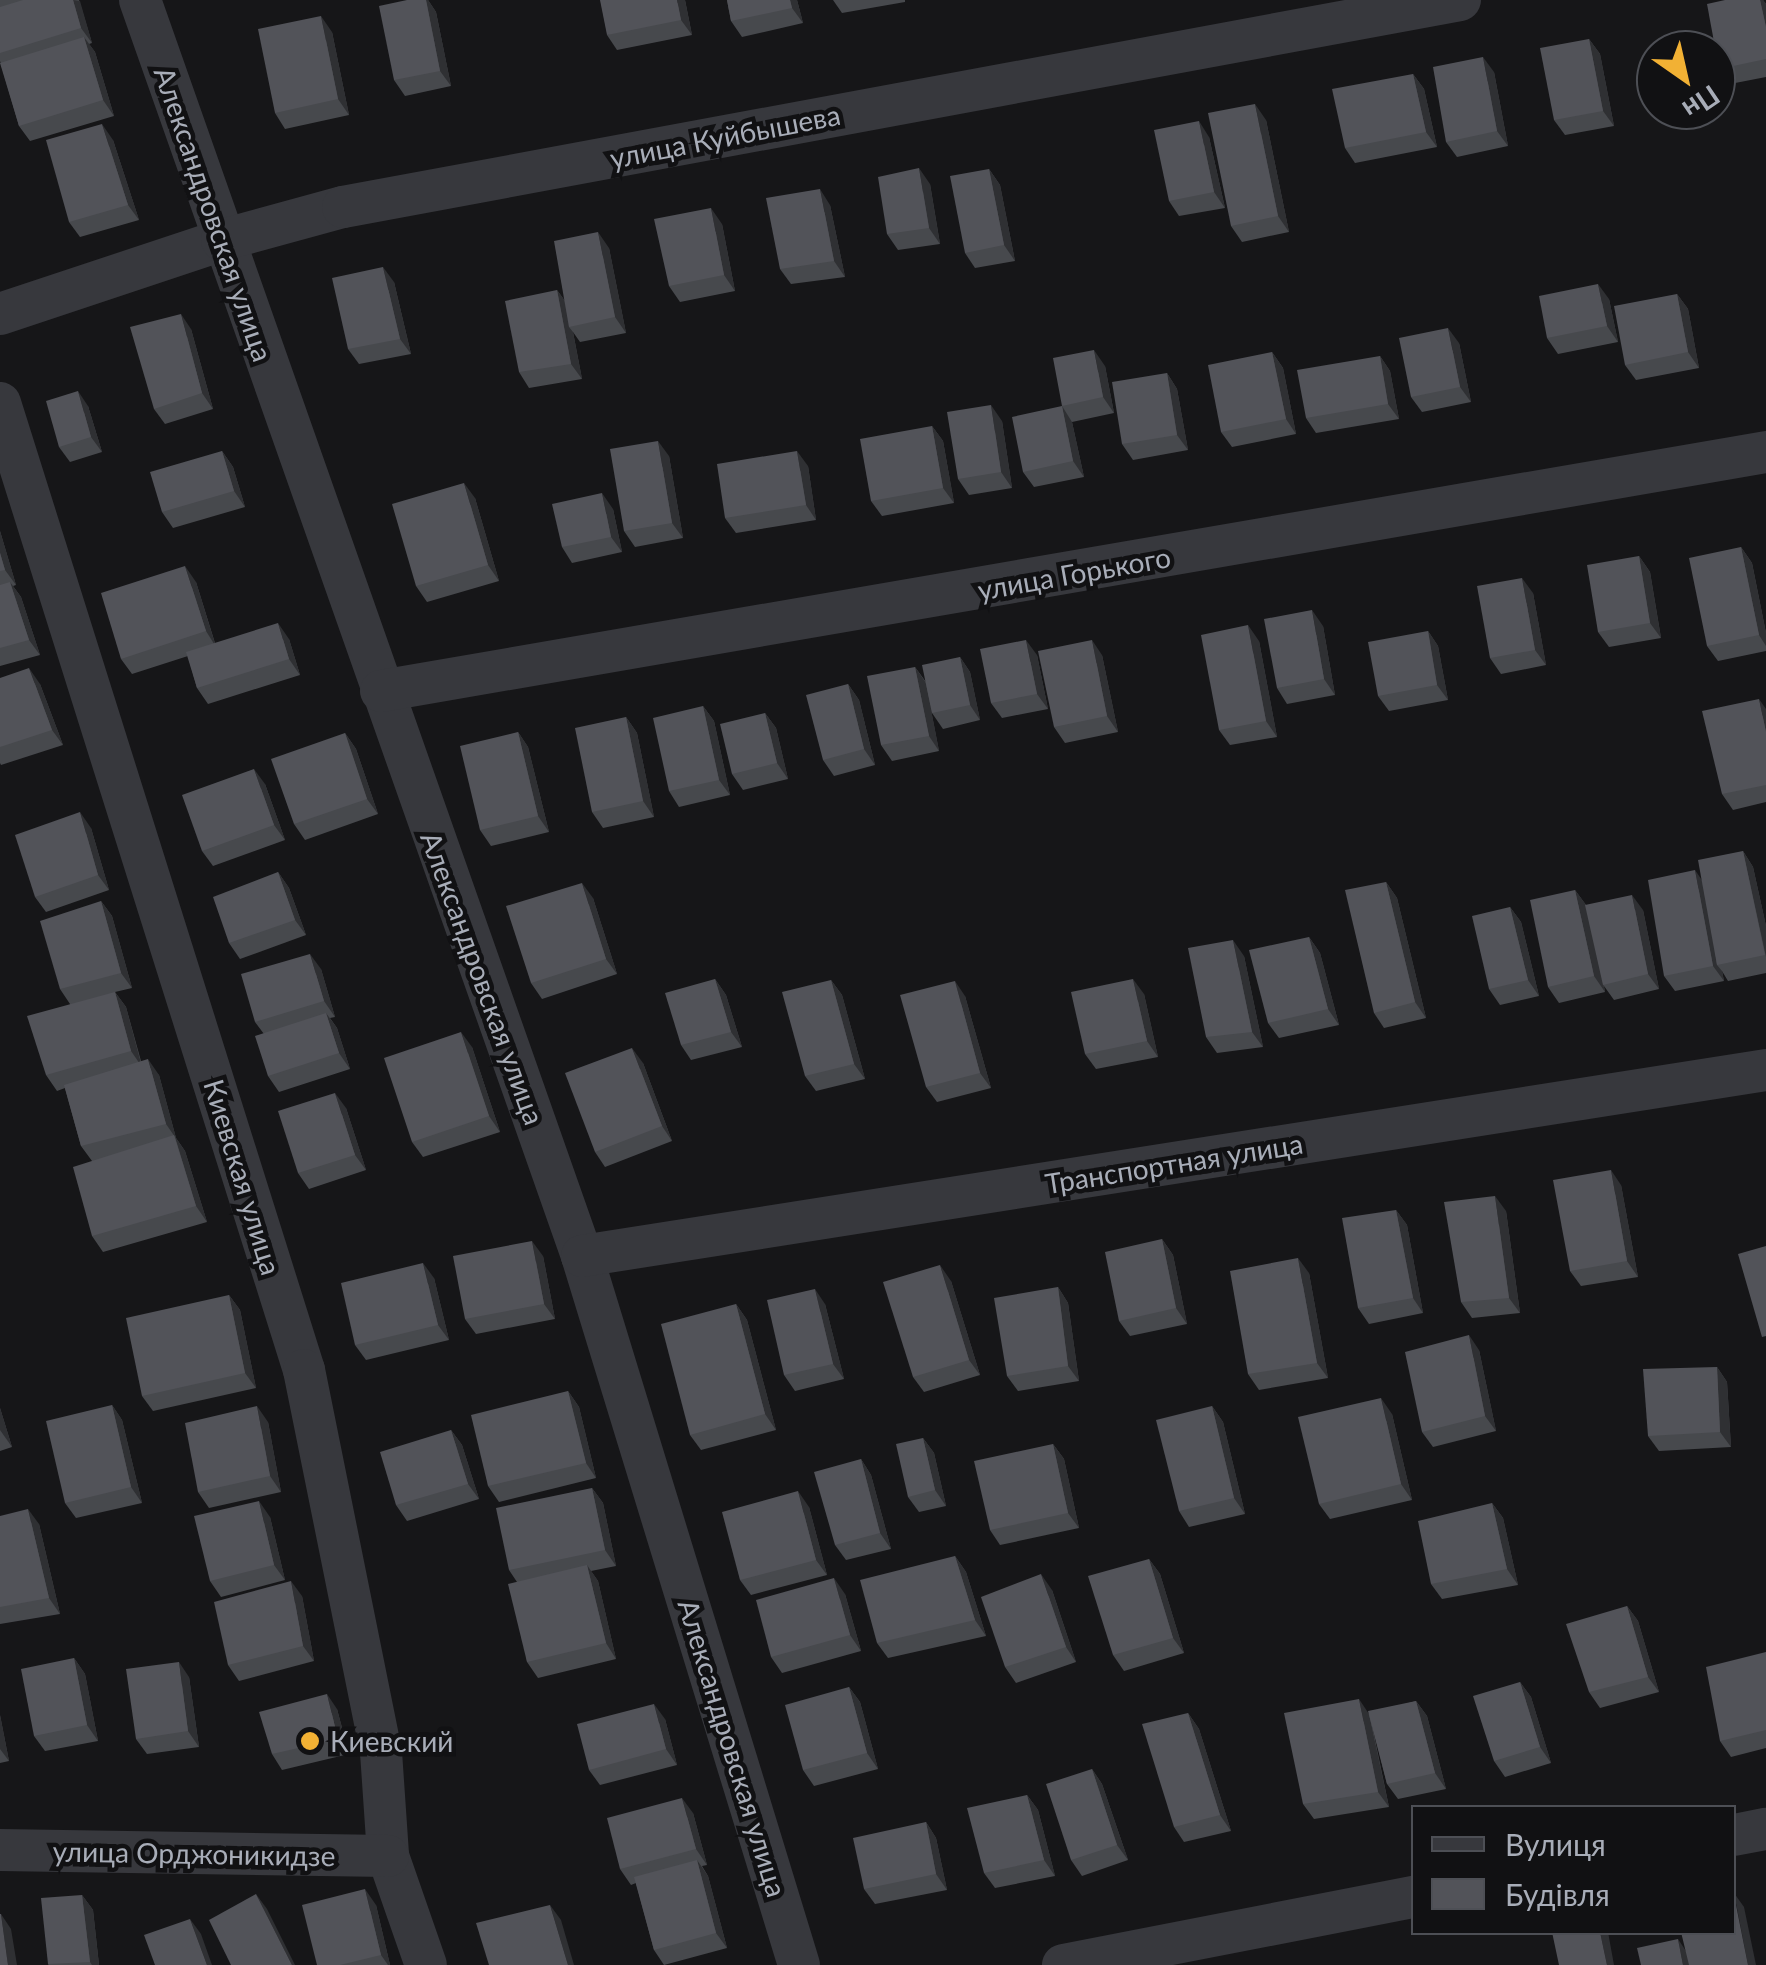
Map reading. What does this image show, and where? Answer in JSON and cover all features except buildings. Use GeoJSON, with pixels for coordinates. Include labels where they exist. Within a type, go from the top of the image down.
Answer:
{"type":"FeatureCollection","features":[{"type":"Feature","properties":{"kind":"street","name":"Александровская улица"},"geometry":{"type":"LineString","coordinates":[[140,0],[582,1256],[799,1965]]}},
{"type":"Feature","properties":{"kind":"street","name":"улица Куйбышева"},"geometry":{"type":"LineString","coordinates":[[0,314],[222,240],[342,207],[1460,0]]}},
{"type":"Feature","properties":{"kind":"street","name":"Киевская улица"},"geometry":{"type":"LineString","coordinates":[[0,403],[304,1370],[381,1752],[388,1856],[426,1965]]}},
{"type":"Feature","properties":{"kind":"street","name":"улица Горького"},"geometry":{"type":"LineString","coordinates":[[381,691],[1766,452]]}},
{"type":"Feature","properties":{"kind":"street","name":"Транспортная улица"},"geometry":{"type":"LineString","coordinates":[[582,1256],[1766,1070]]}},
{"type":"Feature","properties":{"kind":"street"},"geometry":{"type":"LineString","coordinates":[[1736,1835],[1766,1829]]}},
{"type":"Feature","properties":{"kind":"street","name":"улица Орджоникидзе"},"geometry":{"type":"LineString","coordinates":[[0,1850],[388,1856]]}},
{"type":"Feature","properties":{"kind":"street"},"geometry":{"type":"LineString","coordinates":[[1063,1965],[1411,1898]]}},
{"type":"Feature","properties":{"kind":"place","name":"Киевский"},"geometry":{"type":"Point","coordinates":[310,1741]}}]}
